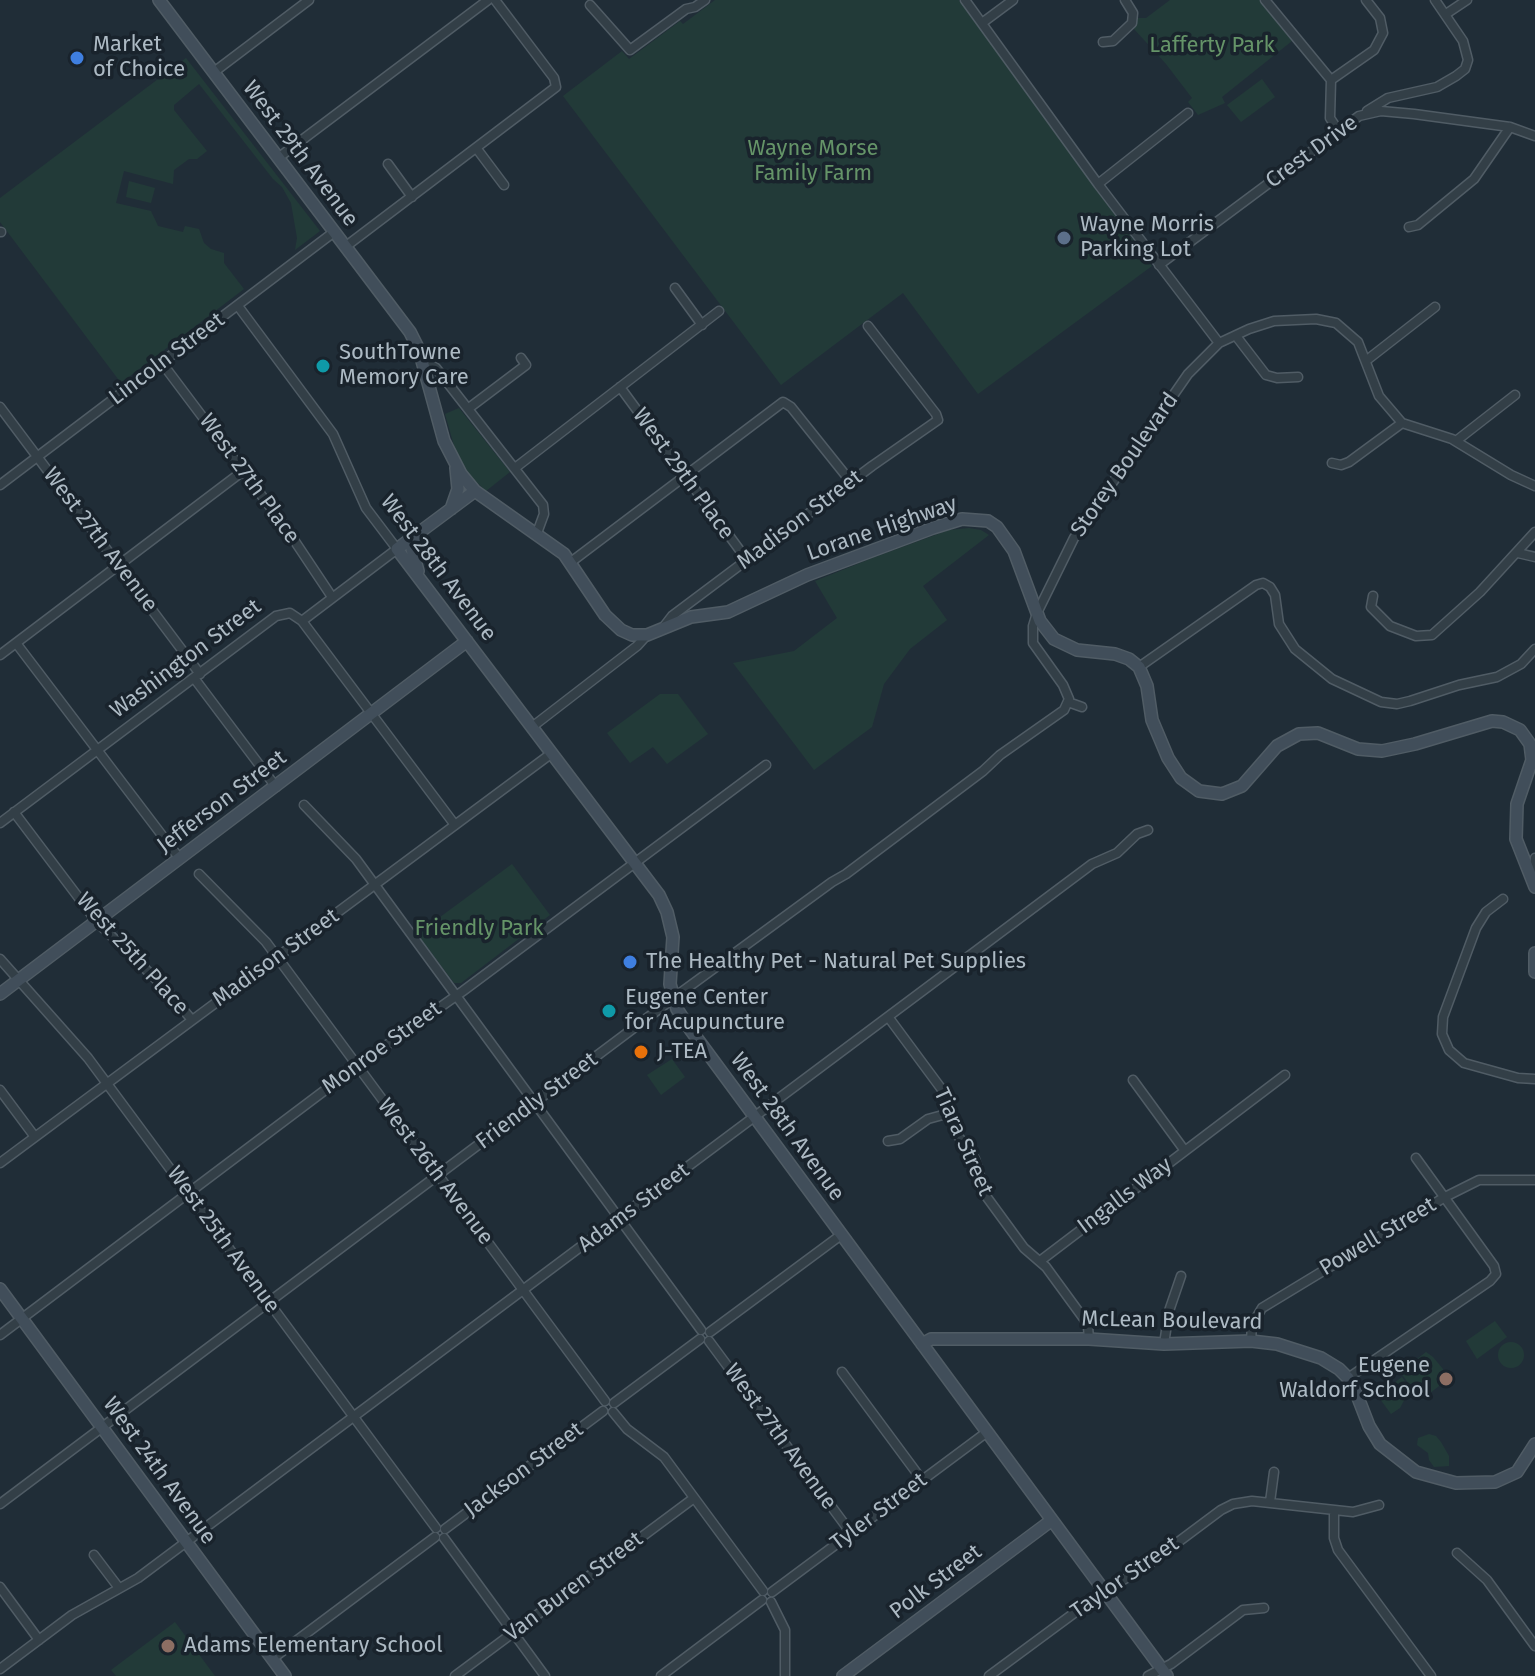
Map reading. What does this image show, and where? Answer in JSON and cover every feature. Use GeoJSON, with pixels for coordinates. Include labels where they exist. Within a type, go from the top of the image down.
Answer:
{"type":"FeatureCollection","features":[{"type":"Feature","properties":{"kind":"street","name":"West 29th Avenue"},"geometry":{"type":"LineString","coordinates":[[159,0],[410,332],[421,359]]}},
{"type":"Feature","properties":{"kind":"street"},"geometry":{"type":"LineString","coordinates":[[214,72],[309,0]]}},
{"type":"Feature","properties":{"kind":"street"},"geometry":{"type":"LineString","coordinates":[[278,158],[488,0]]}},
{"type":"Feature","properties":{"kind":"street"},"geometry":{"type":"LineString","coordinates":[[345,247],[557,85],[495,0]]}},
{"type":"Feature","properties":{"kind":"street"},"geometry":{"type":"LineString","coordinates":[[682,0],[690,8]]}},
{"type":"Feature","properties":{"kind":"street"},"geometry":{"type":"LineString","coordinates":[[590,5],[630,50],[705,0]]}},
{"type":"Feature","properties":{"kind":"street"},"geometry":{"type":"LineString","coordinates":[[965,0],[1098,184],[1219,343]]}},
{"type":"Feature","properties":{"kind":"street"},"geometry":{"type":"LineString","coordinates":[[982,23],[1013,0]]}},
{"type":"Feature","properties":{"kind":"street"},"geometry":{"type":"LineString","coordinates":[[1103,42],[1113,41],[1132,23],[1133,13],[1125,0]]}},
{"type":"Feature","properties":{"kind":"street"},"geometry":{"type":"LineString","coordinates":[[1265,0],[1331,80],[1330,118],[1338,130]]}},
{"type":"Feature","properties":{"kind":"street"},"geometry":{"type":"LineString","coordinates":[[1331,80],[1374,50],[1382,38],[1382,22],[1366,0]]}},
{"type":"Feature","properties":{"kind":"street"},"geometry":{"type":"LineString","coordinates":[[1359,116],[1388,98],[1437,87],[1465,69],[1467,50],[1435,0]]}},
{"type":"Feature","properties":{"kind":"street"},"geometry":{"type":"LineString","coordinates":[[1446,14],[1467,0]]}},
{"type":"Feature","properties":{"kind":"street","name":"Crest Drive"},"geometry":{"type":"LineString","coordinates":[[1159,265],[1359,116],[1381,111],[1510,127],[1535,136]]}},
{"type":"Feature","properties":{"kind":"street"},"geometry":{"type":"LineString","coordinates":[[1098,184],[1188,113]]}},
{"type":"Feature","properties":{"kind":"street"},"geometry":{"type":"LineString","coordinates":[[1409,227],[1418,225],[1474,179],[1510,127]]}},
{"type":"Feature","properties":{"kind":"street"},"geometry":{"type":"LineString","coordinates":[[477,149],[504,185]]}},
{"type":"Feature","properties":{"kind":"street"},"geometry":{"type":"LineString","coordinates":[[388,164],[412,197]]}},
{"type":"Feature","properties":{"kind":"street","name":"Lincoln Street"},"geometry":{"type":"LineString","coordinates":[[0,485],[334,232]]}},
{"type":"Feature","properties":{"kind":"street"},"geometry":{"type":"LineString","coordinates":[[675,288],[702,325]]}},
{"type":"Feature","properties":{"kind":"street","name":"West 28th Avenue"},"geometry":{"type":"LineString","coordinates":[[238,306],[333,434],[366,508],[655,888],[669,918],[673,943],[670,979],[683,1018],[1164,1672]]}},
{"type":"Feature","properties":{"kind":"street"},"geometry":{"type":"LineString","coordinates":[[1367,360],[1435,307]]}},
{"type":"Feature","properties":{"kind":"street"},"geometry":{"type":"LineString","coordinates":[[515,468],[719,311]]}},
{"type":"Feature","properties":{"kind":"street","name":"Storey Boulevard"},"geometry":{"type":"LineString","coordinates":[[1037,613],[1074,538],[1194,366],[1219,343],[1274,321],[1326,320],[1352,334],[1367,360],[1379,396],[1402,423]]}},
{"type":"Feature","properties":{"kind":"street","name":"Madison Street"},"geometry":{"type":"LineString","coordinates":[[661,630],[672,616],[936,421],[936,414],[868,326]]}},
{"type":"Feature","properties":{"kind":"street"},"geometry":{"type":"LineString","coordinates":[[1236,336],[1266,375],[1298,377]]}},
{"type":"Feature","properties":{"kind":"street"},"geometry":{"type":"LineString","coordinates":[[469,408],[526,365],[521,358]]}},
{"type":"Feature","properties":{"kind":"street"},"geometry":{"type":"LineString","coordinates":[[421,359],[436,368],[545,507],[537,533]]}},
{"type":"Feature","properties":{"kind":"street"},"geometry":{"type":"LineString","coordinates":[[421,359],[444,441],[454,463],[475,491],[537,533],[571,562],[609,620],[627,633],[647,635]]}},
{"type":"Feature","properties":{"kind":"street","name":"West 27th Place"},"geometry":{"type":"LineString","coordinates":[[162,363],[286,528],[332,597]]}},
{"type":"Feature","properties":{"kind":"street","name":"West 29th Place"},"geometry":{"type":"LineString","coordinates":[[620,387],[747,560]]}},
{"type":"Feature","properties":{"kind":"street"},"geometry":{"type":"LineString","coordinates":[[1456,441],[1515,395]]}},
{"type":"Feature","properties":{"kind":"street"},"geometry":{"type":"LineString","coordinates":[[571,562],[781,402],[786,402],[851,482]]}},
{"type":"Feature","properties":{"kind":"street","name":"West 27th Avenue"},"geometry":{"type":"LineString","coordinates":[[0,407],[119,565],[276,787]]}},
{"type":"Feature","properties":{"kind":"street"},"geometry":{"type":"LineString","coordinates":[[1332,463],[1341,465],[1349,462],[1402,423],[1456,441],[1535,486]]}},
{"type":"Feature","properties":{"kind":"street"},"geometry":{"type":"LineString","coordinates":[[451,509],[458,487],[454,463]]}},
{"type":"Feature","properties":{"kind":"street"},"geometry":{"type":"LineString","coordinates":[[0,655],[243,471]]}},
{"type":"Feature","properties":{"kind":"street"},"geometry":{"type":"LineString","coordinates":[[455,825],[302,621],[475,491]]}},
{"type":"Feature","properties":{"kind":"street","name":"Lorane Highway"},"geometry":{"type":"LineString","coordinates":[[647,635],[691,617],[732,610],[843,561],[962,519],[988,521],[1006,538],[1046,630],[1065,646],[1115,654],[1139,667]]}},
{"type":"Feature","properties":{"kind":"street"},"geometry":{"type":"LineString","coordinates":[[1373,596],[1371,607],[1390,626],[1416,636],[1432,635],[1471,601],[1535,532]]}},
{"type":"Feature","properties":{"kind":"street"},"geometry":{"type":"LineString","coordinates":[[416,535],[412,553],[421,579]]}},
{"type":"Feature","properties":{"kind":"street"},"geometry":{"type":"LineString","coordinates":[[1518,553],[1535,557]]}},
{"type":"Feature","properties":{"kind":"street"},"geometry":{"type":"LineString","coordinates":[[1534,884],[1517,844],[1515,818],[1517,804],[1531,769],[1532,752],[1526,737],[1513,726],[1492,721],[1479,723],[1415,744],[1382,751],[1358,749],[1318,733],[1299,734],[1277,746],[1242,786],[1213,794],[1191,786],[1181,778],[1168,758],[1152,720],[1147,686],[1139,667],[1259,584],[1268,585],[1275,595],[1279,624],[1295,649],[1332,679],[1381,702],[1397,704],[1497,677],[1521,664],[1535,649]]}},
{"type":"Feature","properties":{"kind":"street","name":"Washington Street"},"geometry":{"type":"LineString","coordinates":[[0,823],[279,614],[290,613],[302,621]]}},
{"type":"Feature","properties":{"kind":"street"},"geometry":{"type":"LineString","coordinates":[[1037,613],[1033,643],[1063,685],[1068,702],[1082,707]]}},
{"type":"Feature","properties":{"kind":"street"},"geometry":{"type":"LineString","coordinates":[[532,727],[647,635]]}},
{"type":"Feature","properties":{"kind":"street","name":"Jefferson Street"},"geometry":{"type":"LineString","coordinates":[[0,994],[467,641]]}},
{"type":"Feature","properties":{"kind":"street"},"geometry":{"type":"LineString","coordinates":[[16,643],[180,859]]}},
{"type":"Feature","properties":{"kind":"street","name":"Friendly Street"},"geometry":{"type":"LineString","coordinates":[[0,1504],[674,998],[1058,715],[1068,702]]}},
{"type":"Feature","properties":{"kind":"street","name":"Madison Street"},"geometry":{"type":"LineString","coordinates":[[0,1163],[552,753]]}},
{"type":"Feature","properties":{"kind":"street","name":"Monroe Street"},"geometry":{"type":"LineString","coordinates":[[0,1335],[357,1066],[766,765]]}},
{"type":"Feature","properties":{"kind":"street","name":"West 27th Avenue"},"geometry":{"type":"LineString","coordinates":[[304,805],[348,850],[851,1533]]}},
{"type":"Feature","properties":{"kind":"street","name":"West 25th Place"},"geometry":{"type":"LineString","coordinates":[[14,812],[97,922],[164,987],[192,1020]]}},
{"type":"Feature","properties":{"kind":"street","name":"Adams Street"},"geometry":{"type":"LineString","coordinates":[[0,1669],[72,1615],[138,1578],[1092,864],[1117,853],[1137,834],[1148,830]]}},
{"type":"Feature","properties":{"kind":"street"},"geometry":{"type":"LineString","coordinates":[[1534,884],[1535,858]]}},
{"type":"Feature","properties":{"kind":"street","name":"West 26th Avenue"},"geometry":{"type":"LineString","coordinates":[[199,874],[255,929],[609,1407],[627,1429],[664,1457],[767,1596],[785,1630],[785,1676]]}},
{"type":"Feature","properties":{"kind":"street"},"geometry":{"type":"LineString","coordinates":[[1503,899],[1486,912],[1476,928],[1443,1017],[1442,1034],[1449,1050],[1464,1063],[1518,1078],[1535,1079]]}},
{"type":"Feature","properties":{"kind":"street"},"geometry":{"type":"LineString","coordinates":[[1535,953],[1535,972]]}},
{"type":"Feature","properties":{"kind":"street","name":"West 25th Avenue"},"geometry":{"type":"LineString","coordinates":[[0,959],[88,1058],[545,1676]]}},
{"type":"Feature","properties":{"kind":"street","name":"Tiara Street"},"geometry":{"type":"LineString","coordinates":[[889,1018],[940,1087],[956,1133],[975,1159],[986,1196],[1024,1248],[1040,1261]]}},
{"type":"Feature","properties":{"kind":"street","name":"Ingalls Way"},"geometry":{"type":"LineString","coordinates":[[1040,1261],[1285,1075]]}},
{"type":"Feature","properties":{"kind":"street"},"geometry":{"type":"LineString","coordinates":[[1133,1080],[1185,1151]]}},
{"type":"Feature","properties":{"kind":"street"},"geometry":{"type":"LineString","coordinates":[[0,1090],[35,1137]]}},
{"type":"Feature","properties":{"kind":"street"},"geometry":{"type":"LineString","coordinates":[[888,1141],[900,1139],[928,1119],[950,1113]]}},
{"type":"Feature","properties":{"kind":"street"},"geometry":{"type":"LineString","coordinates":[[1416,1158],[1494,1266],[1496,1274],[1348,1378],[1380,1444],[1397,1460],[1418,1473],[1456,1483],[1495,1482],[1517,1472],[1535,1444]]}},
{"type":"Feature","properties":{"kind":"street","name":"Powell Street"},"geometry":{"type":"LineString","coordinates":[[1251,1341],[1252,1325],[1262,1308],[1445,1197],[1479,1180],[1535,1180]]}},
{"type":"Feature","properties":{"kind":"street","name":"Jackson Street"},"geometry":{"type":"LineString","coordinates":[[272,1659],[841,1235]]}},
{"type":"Feature","properties":{"kind":"street"},"geometry":{"type":"LineString","coordinates":[[1040,1261],[1087,1323],[1089,1339]]}},
{"type":"Feature","properties":{"kind":"street"},"geometry":{"type":"LineString","coordinates":[[1164,1344],[1169,1311],[1181,1276]]}},
{"type":"Feature","properties":{"kind":"street","name":"West 24th Avenue"},"geometry":{"type":"LineString","coordinates":[[0,1289],[285,1676]]}},
{"type":"Feature","properties":{"kind":"street","name":"McLean Boulevard"},"geometry":{"type":"LineString","coordinates":[[922,1344],[931,1339],[1089,1339],[1164,1344],[1251,1341],[1277,1344],[1311,1354],[1339,1369],[1348,1378]]}},
{"type":"Feature","properties":{"kind":"street"},"geometry":{"type":"LineString","coordinates":[[842,1372],[922,1480]]}},
{"type":"Feature","properties":{"kind":"street","name":"Tyler Street"},"geometry":{"type":"LineString","coordinates":[[661,1676],[987,1432]]}},
{"type":"Feature","properties":{"kind":"street"},"geometry":{"type":"LineString","coordinates":[[1270,1502],[1274,1472]]}},
{"type":"Feature","properties":{"kind":"street","name":"Van Buren Street"},"geometry":{"type":"LineString","coordinates":[[455,1676],[694,1498]]}},
{"type":"Feature","properties":{"kind":"street","name":"Taylor Street"},"geometry":{"type":"LineString","coordinates":[[989,1676],[1221,1510],[1242,1501],[1334,1512],[1368,1510],[1379,1505]]}},
{"type":"Feature","properties":{"kind":"street"},"geometry":{"type":"LineString","coordinates":[[1334,1512],[1334,1538],[1338,1550],[1431,1676]]}},
{"type":"Feature","properties":{"kind":"street","name":"Polk Street"},"geometry":{"type":"LineString","coordinates":[[843,1676],[1052,1520]]}},
{"type":"Feature","properties":{"kind":"street"},"geometry":{"type":"LineString","coordinates":[[1457,1553],[1487,1580],[1535,1646]]}},
{"type":"Feature","properties":{"kind":"street"},"geometry":{"type":"LineString","coordinates":[[94,1555],[119,1588]]}},
{"type":"Feature","properties":{"kind":"street"},"geometry":{"type":"LineString","coordinates":[[0,1587],[39,1640]]}},
{"type":"Feature","properties":{"kind":"street"},"geometry":{"type":"LineString","coordinates":[[1148,1676],[1164,1672],[1243,1610],[1264,1608]]}},
{"type":"Feature","properties":{"kind":"green space","name":"Wayne Morse Family Farm"},"geometry":{"type":"Polygon","coordinates":[[[715,0],[959,0],[1152,266],[978,394],[903,293],[781,385],[563,96],[622,51],[629,59],[680,21],[683,24],[715,0]]]}},
{"type":"Feature","properties":{"kind":"green space","name":"Lafferty Park"},"geometry":{"type":"Polygon","coordinates":[[[1170,0],[1260,0],[1292,41],[1222,97],[1225,103],[1198,115],[1188,102],[1192,98],[1134,29],[1137,18],[1146,18],[1170,0]]]}},
{"type":"Feature","properties":{"kind":"green space"},"geometry":{"type":"Polygon","coordinates":[[[186,58],[320,231],[295,250],[297,238],[291,203],[282,187],[199,84],[174,105],[174,110],[207,151],[174,170],[173,184],[124,171],[116,203],[151,211],[158,226],[183,232],[185,226],[199,229],[204,243],[224,253],[224,263],[244,289],[121,383],[0,222],[0,198],[186,58]]]}},
{"type":"Feature","properties":{"kind":"green space"},"geometry":{"type":"Polygon","coordinates":[[[1262,79],[1275,97],[1241,122],[1227,105],[1262,79]]]}},
{"type":"Feature","properties":{"kind":"green space"},"geometry":{"type":"Polygon","coordinates":[[[129,181],[155,188],[151,203],[126,197],[129,181]]]}},
{"type":"Feature","properties":{"kind":"green space"},"geometry":{"type":"Polygon","coordinates":[[[459,408],[510,472],[486,491],[467,473],[457,456],[445,414],[459,408]]]}},
{"type":"Feature","properties":{"kind":"green space"},"geometry":{"type":"Polygon","coordinates":[[[969,528],[989,535],[923,586],[947,620],[910,649],[884,684],[872,727],[814,770],[733,663],[794,651],[837,618],[815,581],[949,530],[969,528]]]}},
{"type":"Feature","properties":{"kind":"green space"},"geometry":{"type":"Polygon","coordinates":[[[660,694],[678,694],[708,734],[667,764],[653,747],[630,763],[607,733],[660,694]]]}},
{"type":"Feature","properties":{"kind":"green space","name":"Friendly Park"},"geometry":{"type":"Polygon","coordinates":[[[512,864],[550,915],[461,983],[454,983],[417,934],[512,864]]]}},
{"type":"Feature","properties":{"kind":"green space"},"geometry":{"type":"Polygon","coordinates":[[[672,1059],[685,1077],[661,1095],[647,1075],[672,1059]]]}},
{"type":"Feature","properties":{"kind":"green space"},"geometry":{"type":"Polygon","coordinates":[[[1495,1321],[1507,1337],[1477,1359],[1466,1341],[1495,1321]]]}},
{"type":"Feature","properties":{"kind":"green space"},"geometry":{"type":"Polygon","coordinates":[[[1511,1342],[1520,1346],[1524,1355],[1520,1364],[1511,1368],[1502,1364],[1498,1355],[1502,1346],[1511,1342]]]}},
{"type":"Feature","properties":{"kind":"green space"},"geometry":{"type":"Polygon","coordinates":[[[1426,1352],[1443,1369],[1443,1383],[1421,1400],[1400,1372],[1426,1352]]]}},
{"type":"Feature","properties":{"kind":"green space"},"geometry":{"type":"Polygon","coordinates":[[[1402,1377],[1407,1395],[1400,1408],[1391,1414],[1380,1399],[1380,1393],[1402,1377]]]}},
{"type":"Feature","properties":{"kind":"green space"},"geometry":{"type":"Polygon","coordinates":[[[1429,1434],[1441,1442],[1449,1456],[1449,1466],[1434,1467],[1428,1453],[1417,1445],[1418,1438],[1429,1434]]]}},
{"type":"Feature","properties":{"kind":"green space","name":"Adams Elementary School"},"geometry":{"type":"Polygon","coordinates":[[[175,1622],[215,1676],[116,1676],[111,1670],[175,1622]]]}},
{"type":"Feature","properties":{"kind":"place","name":"Market of Choice"},"geometry":{"type":"Point","coordinates":[77,58]}},
{"type":"Feature","properties":{"kind":"place","name":"Wayne Morris Parking Lot"},"geometry":{"type":"Point","coordinates":[1064,238]}},
{"type":"Feature","properties":{"kind":"place","name":"SouthTowne Memory Care"},"geometry":{"type":"Point","coordinates":[323,366]}},
{"type":"Feature","properties":{"kind":"place","name":"The Healthy Pet - Natural Pet Supplies"},"geometry":{"type":"Point","coordinates":[630,962]}},
{"type":"Feature","properties":{"kind":"place","name":"Eugene Center for Acupuncture"},"geometry":{"type":"Point","coordinates":[609,1011]}},
{"type":"Feature","properties":{"kind":"place","name":"J-TEA"},"geometry":{"type":"Point","coordinates":[641,1052]}},
{"type":"Feature","properties":{"kind":"place","name":"Eugene Waldorf School"},"geometry":{"type":"Point","coordinates":[1446,1379]}},
{"type":"Feature","properties":{"kind":"place","name":"Adams Elementary School"},"geometry":{"type":"Point","coordinates":[168,1646]}}]}
